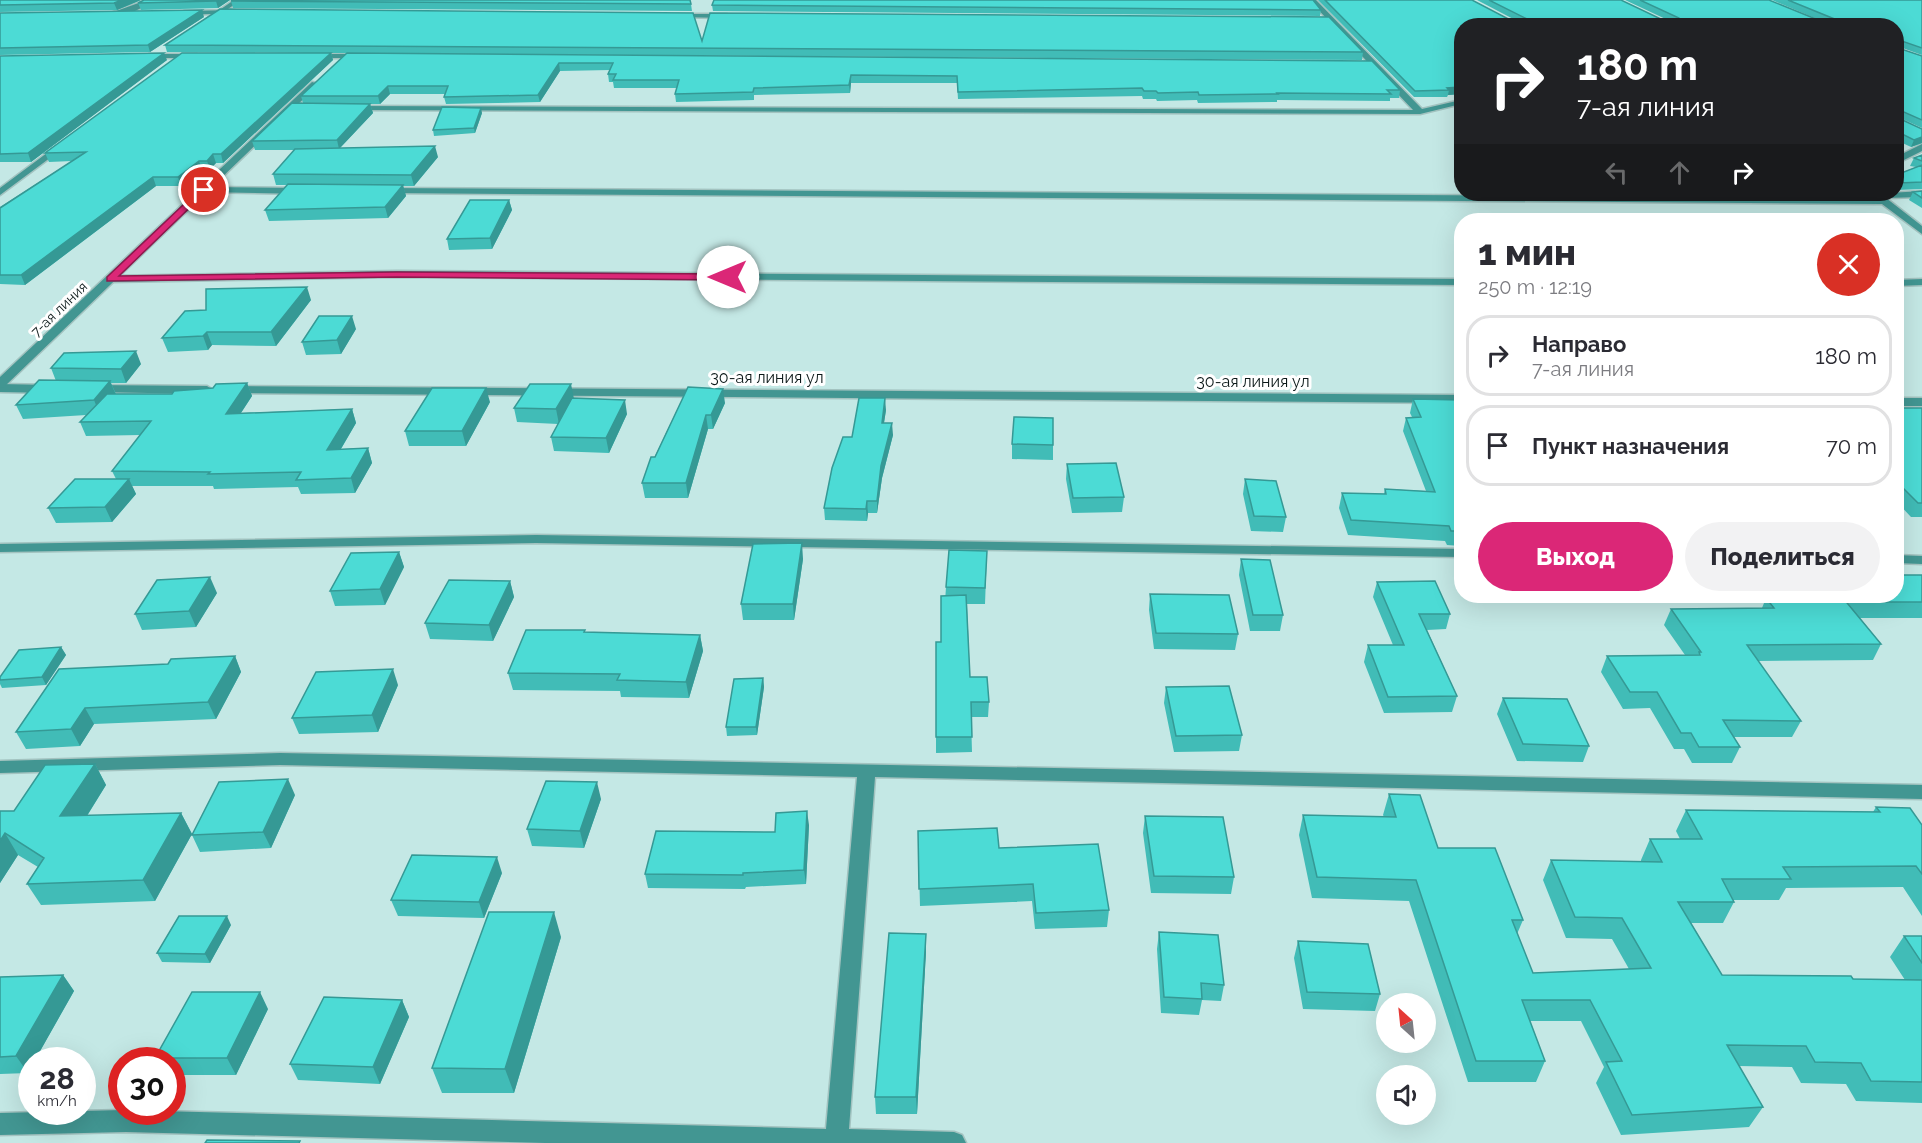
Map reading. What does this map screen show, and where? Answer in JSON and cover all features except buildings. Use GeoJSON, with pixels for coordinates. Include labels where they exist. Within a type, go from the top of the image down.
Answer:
{"type":"FeatureCollection","features":[{"type":"Feature","properties":{"kind":"street"},"geometry":{"type":"LineString","coordinates":[[118,15],[153,0]]}},
{"type":"Feature","properties":{"kind":"street"},"geometry":{"type":"LineString","coordinates":[[202,25],[238,0]]}},
{"type":"Feature","properties":{"kind":"street"},"geometry":{"type":"LineString","coordinates":[[1312,0],[1420,112]]}},
{"type":"Feature","properties":{"kind":"street"},"geometry":{"type":"LineString","coordinates":[[176,13],[246,12]]}},
{"type":"Feature","properties":{"kind":"street"},"geometry":{"type":"LineString","coordinates":[[95,15],[141,14]]}},
{"type":"Feature","properties":{"kind":"street"},"geometry":{"type":"LineString","coordinates":[[670,16],[741,16]]}},
{"type":"Feature","properties":{"kind":"street"},"geometry":{"type":"LineString","coordinates":[[1321,20],[1332,20]]}},
{"type":"Feature","properties":{"kind":"street"},"geometry":{"type":"LineString","coordinates":[[152,56],[162,50]]}},
{"type":"Feature","properties":{"kind":"street"},"geometry":{"type":"LineString","coordinates":[[140,56],[206,56]]}},
{"type":"Feature","properties":{"kind":"street"},"geometry":{"type":"LineString","coordinates":[[173,63],[182,56]]}},
{"type":"Feature","properties":{"kind":"street"},"geometry":{"type":"LineString","coordinates":[[299,56],[358,56]]}},
{"type":"Feature","properties":{"kind":"street"},"geometry":{"type":"LineString","coordinates":[[336,65],[346,56]]}},
{"type":"Feature","properties":{"kind":"street"},"geometry":{"type":"LineString","coordinates":[[1360,63],[1372,63]]}},
{"type":"Feature","properties":{"kind":"street","name":"7-ая линия"},"geometry":{"type":"LineString","coordinates":[[1,383],[320,80]]}},
{"type":"Feature","properties":{"kind":"street"},"geometry":{"type":"LineString","coordinates":[[349,108],[1420,112],[1454,104]]}},
{"type":"Feature","properties":{"kind":"street"},"geometry":{"type":"LineString","coordinates":[[290,108],[302,108]]}},
{"type":"Feature","properties":{"kind":"street"},"geometry":{"type":"LineString","coordinates":[[0,192],[67,142]]}},
{"type":"Feature","properties":{"kind":"street"},"geometry":{"type":"LineString","coordinates":[[1904,157],[1922,147]]}},
{"type":"Feature","properties":{"kind":"street"},"geometry":{"type":"LineString","coordinates":[[204,190],[311,191]]}},
{"type":"Feature","properties":{"kind":"street"},"geometry":{"type":"LineString","coordinates":[[382,191],[1454,195]]}},
{"type":"Feature","properties":{"kind":"street"},"geometry":{"type":"LineString","coordinates":[[1904,195],[1922,194]]}},
{"type":"Feature","properties":{"kind":"street"},"geometry":{"type":"LineString","coordinates":[[1883,201],[1899,213]]}},
{"type":"Feature","properties":{"kind":"street"},"geometry":{"type":"LineString","coordinates":[[1904,217],[1922,231]]}},
{"type":"Feature","properties":{"kind":"street"},"geometry":{"type":"LineString","coordinates":[[110,279],[409,274],[1454,282]]}},
{"type":"Feature","properties":{"kind":"street"},"geometry":{"type":"LineString","coordinates":[[1904,283],[1922,282]]}},
{"type":"Feature","properties":{"kind":"street"},"geometry":{"type":"LineString","coordinates":[[1,383],[60,389]]}},
{"type":"Feature","properties":{"kind":"street","name":"30-ая линия ул"},"geometry":{"type":"LineString","coordinates":[[84,389],[1454,399]]}},
{"type":"Feature","properties":{"kind":"street"},"geometry":{"type":"LineString","coordinates":[[1904,402],[1922,402]]}},
{"type":"Feature","properties":{"kind":"street"},"geometry":{"type":"LineString","coordinates":[[0,548],[536,539],[1454,553]]}},
{"type":"Feature","properties":{"kind":"street"},"geometry":{"type":"LineString","coordinates":[[1904,559],[1922,560]]}},
{"type":"Feature","properties":{"kind":"street"},"geometry":{"type":"LineString","coordinates":[[0,767],[280,759],[1922,792]]}},
{"type":"Feature","properties":{"kind":"street"},"geometry":{"type":"LineString","coordinates":[[837,1140],[867,771]]}},
{"type":"Feature","properties":{"kind":"street"},"geometry":{"type":"LineString","coordinates":[[0,1124],[126,1121],[954,1143]]}},
{"type":"Feature","properties":{"kind":"route"},"geometry":{"type":"LineString","coordinates":[[204,190],[110,279],[397,274],[728,277]]}}]}
